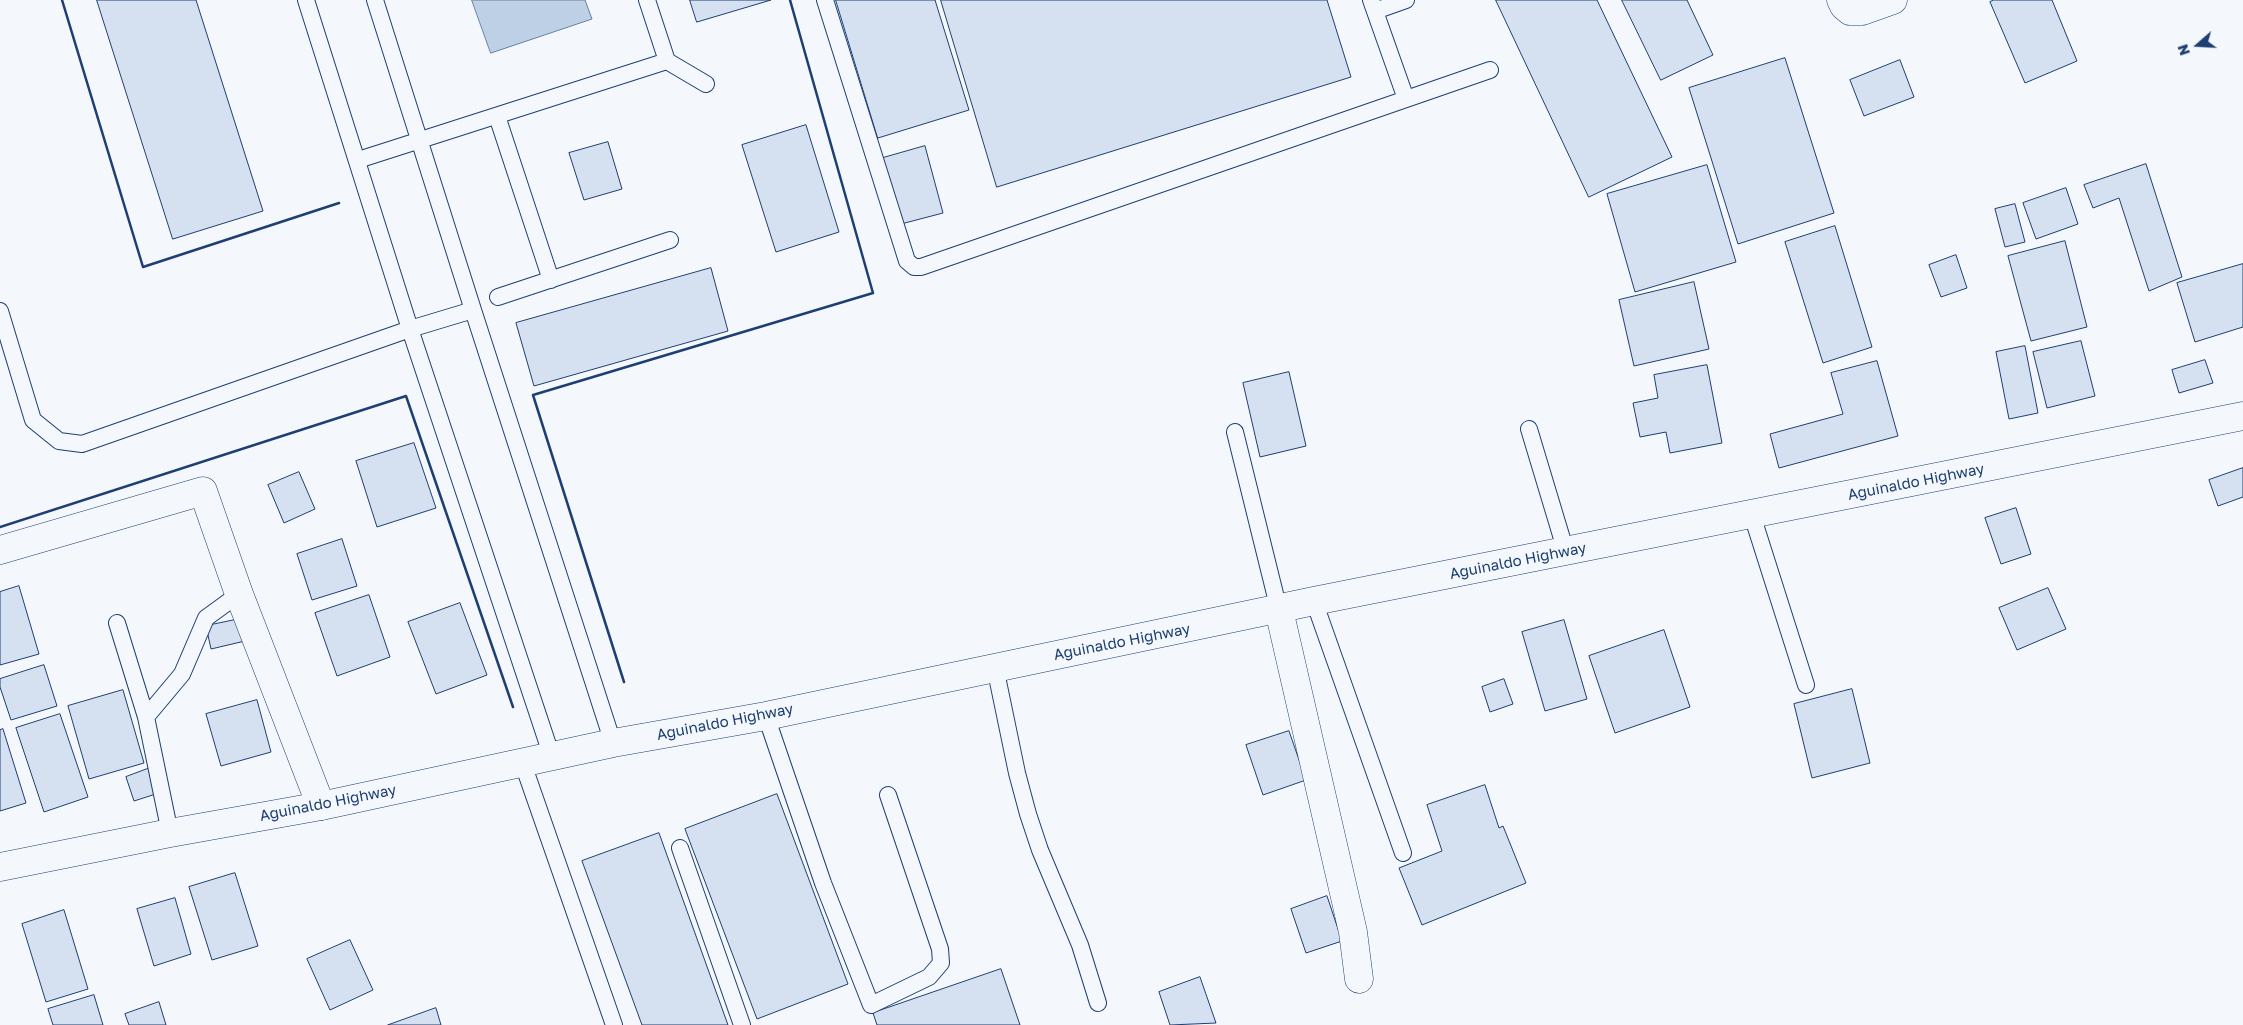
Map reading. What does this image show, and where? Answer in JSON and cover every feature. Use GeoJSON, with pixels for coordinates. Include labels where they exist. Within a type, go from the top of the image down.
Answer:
{"type":"FeatureCollection","features":[{"type":"Feature","properties":{"kind":"main road"},"geometry":{"type":"LineString","coordinates":[[1841,0],[1850,11],[1856,11],[1893,0]]}},
{"type":"Feature","properties":{"kind":"main road","name":"Aguinaldo Highway"},"geometry":{"type":"LineString","coordinates":[[0,867],[170,832],[321,806],[523,764],[613,743],[766,716],[995,667],[1280,610],[1314,601],[2243,416]]}},
{"type":"Feature","properties":{"kind":"main road"},"geometry":{"type":"LineString","coordinates":[[0,550],[203,491],[239,594],[321,806]]}},
{"type":"Feature","properties":{"kind":"main road"},"geometry":{"type":"LineString","coordinates":[[1280,610],[1353,932],[1359,979]]}},
{"type":"Feature","properties":{"kind":"lane"},"geometry":{"type":"LineString","coordinates":[[306,0],[410,329],[552,757]]}},
{"type":"Feature","properties":{"kind":"lane"},"geometry":{"type":"LineString","coordinates":[[375,0],[613,743]]}},
{"type":"Feature","properties":{"kind":"lane"},"geometry":{"type":"LineString","coordinates":[[647,0],[667,61],[706,84]]}},
{"type":"Feature","properties":{"kind":"lane"},"geometry":{"type":"LineString","coordinates":[[825,0],[907,261],[914,267],[921,267],[1490,70]]}},
{"type":"Feature","properties":{"kind":"lane"},"geometry":{"type":"LineString","coordinates":[[1406,0],[1373,6],[1406,98]]}},
{"type":"Feature","properties":{"kind":"lane"},"geometry":{"type":"LineString","coordinates":[[358,160],[667,61]]}},
{"type":"Feature","properties":{"kind":"lane"},"geometry":{"type":"LineString","coordinates":[[497,116],[551,280]]}},
{"type":"Feature","properties":{"kind":"lane"},"geometry":{"type":"LineString","coordinates":[[498,297],[670,240]]}},
{"type":"Feature","properties":{"kind":"lane"},"geometry":{"type":"LineString","coordinates":[[0,311],[33,420],[59,441],[82,444],[410,329],[473,310]]}},
{"type":"Feature","properties":{"kind":"lane"},"geometry":{"type":"LineString","coordinates":[[1529,429],[1566,552]]}},
{"type":"Feature","properties":{"kind":"lane"},"geometry":{"type":"LineString","coordinates":[[1235,432],[1280,610]]}},
{"type":"Feature","properties":{"kind":"lane"},"geometry":{"type":"LineString","coordinates":[[1752,515],[1806,685]]}},
{"type":"Feature","properties":{"kind":"lane"},"geometry":{"type":"LineString","coordinates":[[146,717],[182,674],[206,618],[239,594]]}},
{"type":"Feature","properties":{"kind":"lane"},"geometry":{"type":"LineString","coordinates":[[1314,601],[1403,853]]}},
{"type":"Feature","properties":{"kind":"lane"},"geometry":{"type":"LineString","coordinates":[[117,623],[146,717],[170,832]]}},
{"type":"Feature","properties":{"kind":"lane"},"geometry":{"type":"LineString","coordinates":[[995,667],[1017,773],[1028,814],[1040,850],[1080,945],[1098,1003]]}},
{"type":"Feature","properties":{"kind":"lane"},"geometry":{"type":"LineString","coordinates":[[766,716],[823,883],[871,1005],[929,977],[941,963],[940,949],[888,795]]}},
{"type":"Feature","properties":{"kind":"lane"},"geometry":{"type":"LineString","coordinates":[[523,764],[614,1025]]}},
{"type":"Feature","properties":{"kind":"lane"},"geometry":{"type":"LineString","coordinates":[[680,848],[742,1025]]}},
{"type":"Feature","properties":{"kind":"water"},"geometry":{"type":"Polygon","coordinates":[[[472,0],[585,0],[592,19],[491,53],[472,0]]]}},
{"type":"Feature","properties":{"kind":"building"},"geometry":{"type":"Polygon","coordinates":[[[97,0],[196,0],[263,211],[173,239],[97,0]]]}},
{"type":"Feature","properties":{"kind":"building"},"geometry":{"type":"Polygon","coordinates":[[[690,0],[771,0],[697,22],[690,0]]]}},
{"type":"Feature","properties":{"kind":"building"},"geometry":{"type":"Polygon","coordinates":[[[836,0],[935,0],[969,110],[878,138],[836,0]]]}},
{"type":"Feature","properties":{"kind":"building"},"geometry":{"type":"Polygon","coordinates":[[[941,0],[1327,0],[1351,77],[997,187],[941,0]]]}},
{"type":"Feature","properties":{"kind":"building"},"geometry":{"type":"Polygon","coordinates":[[[1496,0],[1597,0],[1672,157],[1589,197],[1496,0]]]}},
{"type":"Feature","properties":{"kind":"building"},"geometry":{"type":"Polygon","coordinates":[[[1622,0],[1687,0],[1713,55],[1661,80],[1622,0]]]}},
{"type":"Feature","properties":{"kind":"building"},"geometry":{"type":"Polygon","coordinates":[[[1994,0],[2052,0],[2077,61],[2025,83],[1990,2],[1994,0]]]}},
{"type":"Feature","properties":{"kind":"building"},"geometry":{"type":"Polygon","coordinates":[[[1785,58],[1834,213],[1738,244],[1689,88],[1785,58]]]}},
{"type":"Feature","properties":{"kind":"building"},"geometry":{"type":"Polygon","coordinates":[[[1900,60],[1914,97],[1864,116],[1850,80],[1900,60]]]}},
{"type":"Feature","properties":{"kind":"building"},"geometry":{"type":"Polygon","coordinates":[[[806,125],[839,232],[776,252],[742,145],[806,125]]]}},
{"type":"Feature","properties":{"kind":"building"},"geometry":{"type":"Polygon","coordinates":[[[608,142],[622,189],[584,200],[569,153],[608,142]]]}},
{"type":"Feature","properties":{"kind":"building"},"geometry":{"type":"Polygon","coordinates":[[[925,146],[943,213],[901,224],[883,158],[925,146]]]}},
{"type":"Feature","properties":{"kind":"building"},"geometry":{"type":"Polygon","coordinates":[[[2146,164],[2182,277],[2149,291],[2119,198],[2093,208],[2084,185],[2146,164]]]}},
{"type":"Feature","properties":{"kind":"building"},"geometry":{"type":"Polygon","coordinates":[[[1707,165],[1736,262],[1635,292],[1607,194],[1707,165]]]}},
{"type":"Feature","properties":{"kind":"building"},"geometry":{"type":"Polygon","coordinates":[[[2066,188],[2078,224],[2036,239],[2023,203],[2066,188]]]}},
{"type":"Feature","properties":{"kind":"building"},"geometry":{"type":"Polygon","coordinates":[[[2015,204],[2025,242],[2005,247],[1995,209],[2015,204]]]}},
{"type":"Feature","properties":{"kind":"building"},"geometry":{"type":"Polygon","coordinates":[[[1835,226],[1872,347],[1823,363],[1785,242],[1835,226]]]}},
{"type":"Feature","properties":{"kind":"building"},"geometry":{"type":"Polygon","coordinates":[[[2065,241],[2087,327],[2031,341],[2008,256],[2065,241]]]}},
{"type":"Feature","properties":{"kind":"building"},"geometry":{"type":"Polygon","coordinates":[[[1956,255],[1967,288],[1941,297],[1929,265],[1956,255]]]}},
{"type":"Feature","properties":{"kind":"building"},"geometry":{"type":"Polygon","coordinates":[[[2243,264],[2243,327],[2195,342],[2177,283],[2243,264]]]}},
{"type":"Feature","properties":{"kind":"building"},"geometry":{"type":"Polygon","coordinates":[[[711,268],[728,331],[534,386],[516,323],[711,268]]]}},
{"type":"Feature","properties":{"kind":"building"},"geometry":{"type":"Polygon","coordinates":[[[1694,282],[1709,349],[1634,366],[1619,300],[1694,282]]]}},
{"type":"Feature","properties":{"kind":"building"},"geometry":{"type":"Polygon","coordinates":[[[2081,341],[2095,396],[2047,408],[2033,352],[2081,341]]]}},
{"type":"Feature","properties":{"kind":"building"},"geometry":{"type":"Polygon","coordinates":[[[2025,346],[2038,413],[2009,419],[1996,352],[2025,346]]]}},
{"type":"Feature","properties":{"kind":"building"},"geometry":{"type":"Polygon","coordinates":[[[2205,360],[2213,383],[2179,393],[2172,370],[2205,360]]]}},
{"type":"Feature","properties":{"kind":"building"},"geometry":{"type":"Polygon","coordinates":[[[1877,361],[1898,436],[1779,468],[1770,434],[1843,414],[1831,373],[1877,361]]]}},
{"type":"Feature","properties":{"kind":"building"},"geometry":{"type":"Polygon","coordinates":[[[1707,365],[1722,443],[1670,453],[1666,432],[1640,437],[1633,403],[1658,398],[1654,375],[1707,365]]]}},
{"type":"Feature","properties":{"kind":"building"},"geometry":{"type":"Polygon","coordinates":[[[1289,372],[1306,446],[1260,457],[1243,383],[1289,372]]]}},
{"type":"Feature","properties":{"kind":"building"},"geometry":{"type":"Polygon","coordinates":[[[414,443],[436,508],[377,527],[356,461],[414,443]]]}},
{"type":"Feature","properties":{"kind":"building"},"geometry":{"type":"Polygon","coordinates":[[[2243,468],[2243,497],[2218,506],[2209,480],[2243,468]]]}},
{"type":"Feature","properties":{"kind":"building"},"geometry":{"type":"Polygon","coordinates":[[[299,472],[315,509],[284,523],[268,485],[299,472]]]}},
{"type":"Feature","properties":{"kind":"building"},"geometry":{"type":"Polygon","coordinates":[[[2016,508],[2031,554],[2001,564],[1985,518],[2016,508]]]}},
{"type":"Feature","properties":{"kind":"building"},"geometry":{"type":"Polygon","coordinates":[[[342,539],[357,586],[312,600],[297,554],[342,539]]]}},
{"type":"Feature","properties":{"kind":"building"},"geometry":{"type":"Polygon","coordinates":[[[19,586],[39,654],[0,665],[0,592],[19,586]]]}},
{"type":"Feature","properties":{"kind":"building"},"geometry":{"type":"Polygon","coordinates":[[[2048,588],[2066,629],[2017,650],[1999,608],[2048,588]]]}},
{"type":"Feature","properties":{"kind":"building"},"geometry":{"type":"Polygon","coordinates":[[[369,595],[390,657],[337,676],[315,613],[369,595]]]}},
{"type":"Feature","properties":{"kind":"building"},"geometry":{"type":"Polygon","coordinates":[[[460,603],[487,675],[436,694],[408,622],[460,603]]]}},
{"type":"Feature","properties":{"kind":"building"},"geometry":{"type":"Polygon","coordinates":[[[240,619],[245,641],[211,649],[206,626],[240,619]]]}},
{"type":"Feature","properties":{"kind":"building"},"geometry":{"type":"Polygon","coordinates":[[[1564,620],[1587,699],[1545,711],[1522,632],[1564,620]]]}},
{"type":"Feature","properties":{"kind":"building"},"geometry":{"type":"Polygon","coordinates":[[[1664,630],[1690,707],[1615,733],[1589,656],[1664,630]]]}},
{"type":"Feature","properties":{"kind":"building"},"geometry":{"type":"Polygon","coordinates":[[[44,665],[57,706],[11,720],[0,687],[0,679],[44,665]]]}},
{"type":"Feature","properties":{"kind":"building"},"geometry":{"type":"Polygon","coordinates":[[[1504,679],[1513,704],[1490,712],[1482,687],[1504,679]]]}},
{"type":"Feature","properties":{"kind":"building"},"geometry":{"type":"Polygon","coordinates":[[[1852,689],[1870,763],[1812,778],[1794,704],[1852,689]]]}},
{"type":"Feature","properties":{"kind":"building"},"geometry":{"type":"Polygon","coordinates":[[[123,690],[144,763],[89,779],[68,706],[123,690]]]}},
{"type":"Feature","properties":{"kind":"building"},"geometry":{"type":"Polygon","coordinates":[[[257,700],[271,752],[221,766],[206,714],[257,700]]]}},
{"type":"Feature","properties":{"kind":"building"},"geometry":{"type":"Polygon","coordinates":[[[60,714],[88,797],[44,812],[16,728],[60,714]]]}},
{"type":"Feature","properties":{"kind":"building"},"geometry":{"type":"Polygon","coordinates":[[[3,729],[26,803],[0,811],[0,730],[3,729]]]}},
{"type":"Feature","properties":{"kind":"building"},"geometry":{"type":"Polygon","coordinates":[[[1289,731],[1306,780],[1263,795],[1246,745],[1289,731]]]}},
{"type":"Feature","properties":{"kind":"building"},"geometry":{"type":"Polygon","coordinates":[[[150,768],[159,793],[134,801],[126,777],[150,768]]]}},
{"type":"Feature","properties":{"kind":"building"},"geometry":{"type":"Polygon","coordinates":[[[1485,785],[1499,828],[1503,826],[1526,883],[1422,925],[1399,868],[1442,851],[1427,805],[1485,785]]]}},
{"type":"Feature","properties":{"kind":"building"},"geometry":{"type":"Polygon","coordinates":[[[777,794],[848,984],[757,1019],[685,829],[777,794]]]}},
{"type":"Feature","properties":{"kind":"building"},"geometry":{"type":"Polygon","coordinates":[[[659,833],[728,1025],[642,1025],[582,861],[659,833]]]}},
{"type":"Feature","properties":{"kind":"building"},"geometry":{"type":"Polygon","coordinates":[[[235,873],[258,946],[212,960],[189,887],[235,873]]]}},
{"type":"Feature","properties":{"kind":"building"},"geometry":{"type":"Polygon","coordinates":[[[1327,896],[1342,941],[1306,953],[1291,909],[1327,896]]]}},
{"type":"Feature","properties":{"kind":"building"},"geometry":{"type":"Polygon","coordinates":[[[175,898],[191,954],[154,966],[137,909],[175,898]]]}},
{"type":"Feature","properties":{"kind":"building"},"geometry":{"type":"Polygon","coordinates":[[[64,910],[88,989],[46,1002],[22,924],[64,910]]]}},
{"type":"Feature","properties":{"kind":"building"},"geometry":{"type":"Polygon","coordinates":[[[350,940],[373,990],[330,1010],[307,959],[350,940]]]}},
{"type":"Feature","properties":{"kind":"building"},"geometry":{"type":"Polygon","coordinates":[[[1001,969],[1020,1025],[877,1025],[873,1013],[1001,969]]]}},
{"type":"Feature","properties":{"kind":"building"},"geometry":{"type":"Polygon","coordinates":[[[1200,977],[1216,1023],[1170,1025],[1159,992],[1200,977]]]}},
{"type":"Feature","properties":{"kind":"building"},"geometry":{"type":"Polygon","coordinates":[[[94,995],[103,1025],[53,1025],[48,1009],[94,995]]]}},
{"type":"Feature","properties":{"kind":"building"},"geometry":{"type":"Polygon","coordinates":[[[159,1002],[166,1025],[129,1025],[125,1014],[159,1002]]]}},
{"type":"Feature","properties":{"kind":"building"},"geometry":{"type":"Polygon","coordinates":[[[436,1008],[441,1025],[388,1025],[436,1008]]]}},
{"type":"Feature","properties":{"kind":"wall"},"geometry":{"type":"LineString","coordinates":[[62,0],[143,267],[339,203]]}},
{"type":"Feature","properties":{"kind":"wall"},"geometry":{"type":"LineString","coordinates":[[624,682],[533,395],[873,293],[790,0]]}},
{"type":"Feature","properties":{"kind":"wall"},"geometry":{"type":"LineString","coordinates":[[0,527],[406,396],[513,707]]}}]}
